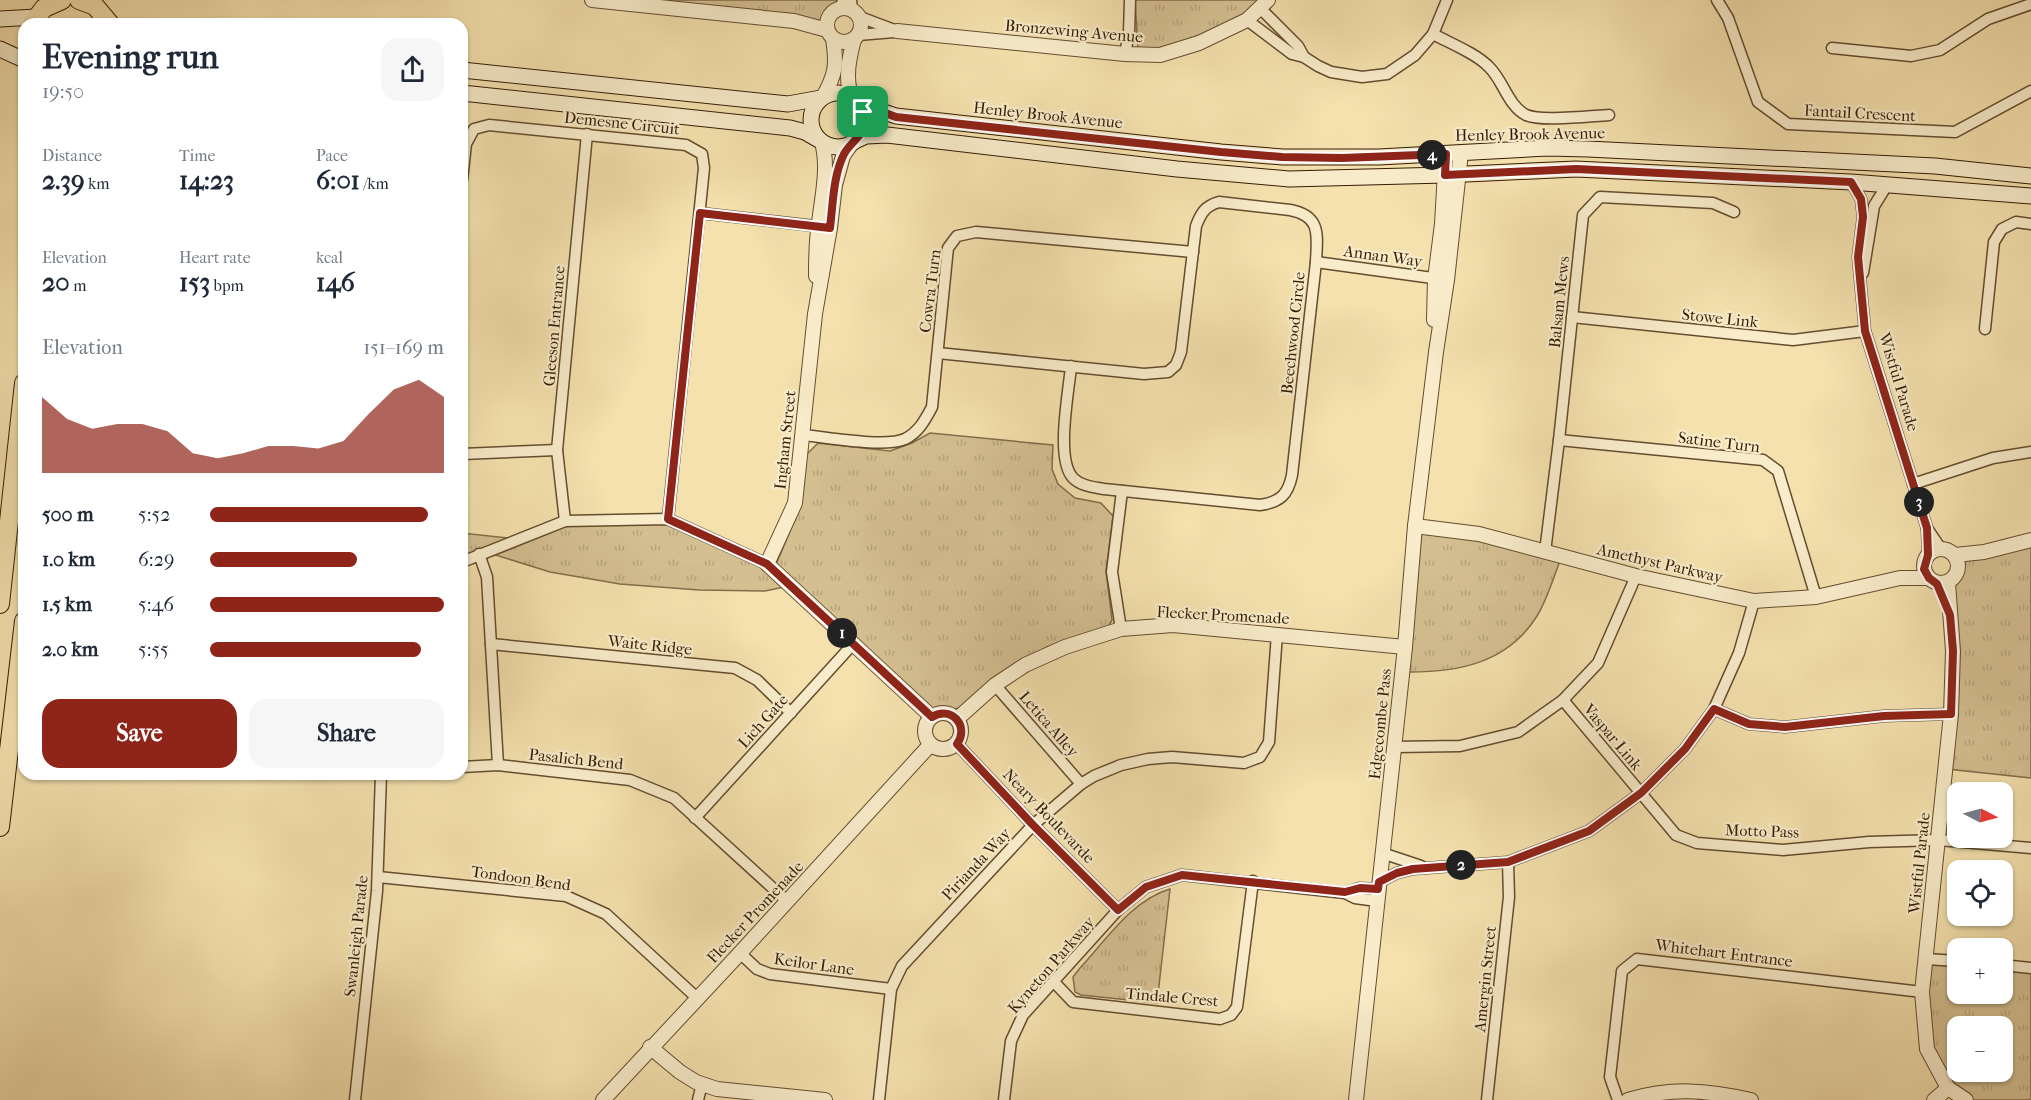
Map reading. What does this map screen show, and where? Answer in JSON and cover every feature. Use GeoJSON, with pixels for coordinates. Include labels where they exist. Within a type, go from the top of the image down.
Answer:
{"type":"FeatureCollection","features":[{"type":"Feature","properties":{"kind":"main road"},"geometry":{"type":"LineString","coordinates":[[0,19],[40,12],[62,0]]}},
{"type":"Feature","properties":{"kind":"main road"},"geometry":{"type":"LineString","coordinates":[[0,49],[18,57]]}},
{"type":"Feature","properties":{"kind":"main road"},"geometry":{"type":"LineString","coordinates":[[468,71],[788,104],[838,93],[853,97],[860,104],[865,120],[861,135],[854,142]]}},
{"type":"Feature","properties":{"kind":"main road"},"geometry":{"type":"LineString","coordinates":[[468,94],[790,128],[837,147],[866,136],[887,135],[1177,169],[1289,179],[1576,169],[1851,182],[2031,196]]}},
{"type":"Feature","properties":{"kind":"main road","name":"Henley Brook Avenue"},"geometry":{"type":"LineString","coordinates":[[853,97],[872,108],[896,117],[1221,152],[1342,158],[1588,148],[1935,166],[2031,176]]}},
{"type":"Feature","properties":{"kind":"main road"},"geometry":{"type":"LineString","coordinates":[[820,141],[813,132],[811,114],[822,98]]}},
{"type":"Feature","properties":{"kind":"main road"},"geometry":{"type":"LineString","coordinates":[[0,599],[18,437]]}},
{"type":"Feature","properties":{"kind":"main road"},"geometry":{"type":"LineString","coordinates":[[0,827],[18,677]]}},
{"type":"Feature","properties":{"kind":"street"},"geometry":{"type":"LineString","coordinates":[[591,0],[794,21],[829,29],[844,42],[856,37]]}},
{"type":"Feature","properties":{"kind":"street"},"geometry":{"type":"LineString","coordinates":[[1125,54],[1129,33],[1130,0]]}},
{"type":"Feature","properties":{"kind":"street"},"geometry":{"type":"LineString","coordinates":[[1248,20],[1292,54],[1304,57],[1331,72],[1362,77],[1387,74],[1415,56],[1433,34],[1447,0]]}},
{"type":"Feature","properties":{"kind":"street","name":"Fantail Crescent"},"geometry":{"type":"LineString","coordinates":[[1717,0],[1728,18],[1758,102],[1788,124],[1955,132],[2031,91]]}},
{"type":"Feature","properties":{"kind":"street"},"geometry":{"type":"LineString","coordinates":[[1264,4],[1298,45],[1304,57]]}},
{"type":"Feature","properties":{"kind":"street","name":"Bronzewing Avenue"},"geometry":{"type":"LineString","coordinates":[[856,37],[897,31],[1125,54],[1160,55],[1200,43],[1248,20],[1264,4]]}},
{"type":"Feature","properties":{"kind":"street"},"geometry":{"type":"LineString","coordinates":[[1832,48],[1911,56],[1940,50],[1988,19],[2031,4]]}},
{"type":"Feature","properties":{"kind":"street"},"geometry":{"type":"LineString","coordinates":[[822,98],[834,76],[836,67],[829,29],[835,9],[849,7],[861,30],[856,37],[847,70],[847,82],[853,97]]}},
{"type":"Feature","properties":{"kind":"street","name":"Bronzewing Avenue"},"geometry":{"type":"LineString","coordinates":[[849,7],[897,31]]}},
{"type":"Feature","properties":{"kind":"street"},"geometry":{"type":"LineString","coordinates":[[1433,34],[1487,64],[1496,74],[1517,108],[1527,116],[1551,118],[1609,115]]}},
{"type":"Feature","properties":{"kind":"street","name":"Demesne Circuit"},"geometry":{"type":"LineString","coordinates":[[468,140],[474,129],[489,125],[686,145],[702,154],[704,161],[700,213],[668,519]]}},
{"type":"Feature","properties":{"kind":"street","name":"Gleeson Entrance"},"geometry":{"type":"LineString","coordinates":[[565,521],[557,450],[587,134]]}},
{"type":"Feature","properties":{"kind":"street","name":"Ingham Street"},"geometry":{"type":"LineString","coordinates":[[767,564],[795,503],[824,227],[825,162],[820,141]]}},
{"type":"Feature","properties":{"kind":"street","name":"Ingham Street"},"geometry":{"type":"LineString","coordinates":[[824,227],[843,156],[854,142]]}},
{"type":"Feature","properties":{"kind":"street","name":"Edgecombe Pass"},"geometry":{"type":"LineString","coordinates":[[1356,1100],[1405,647],[1415,526],[1436,352],[1453,153]]}},
{"type":"Feature","properties":{"kind":"street","name":"Wistful Parade"},"geometry":{"type":"LineString","coordinates":[[1851,182],[1861,199],[1863,217],[1858,257],[1865,331],[1927,528],[1941,549]]}},
{"type":"Feature","properties":{"kind":"street","name":"Wistful Parade"},"geometry":{"type":"LineString","coordinates":[[1861,279],[1867,258],[1875,206],[1887,185]]}},
{"type":"Feature","properties":{"kind":"street","name":"Balsam Mews"},"geometry":{"type":"LineString","coordinates":[[1545,552],[1560,440],[1583,215],[1600,197],[1713,203],[1734,212]]}},
{"type":"Feature","properties":{"kind":"street","name":"Beechwood Circle"},"geometry":{"type":"LineString","coordinates":[[938,353],[1071,366],[1151,374],[1168,372],[1176,365],[1181,352],[1196,226],[1201,213],[1209,205],[1219,202],[1301,212],[1310,217],[1315,225],[1316,262],[1292,475],[1285,496],[1272,503],[1260,505],[1122,491],[1079,483],[1071,476],[1064,454],[1071,366]]}},
{"type":"Feature","properties":{"kind":"street"},"geometry":{"type":"LineString","coordinates":[[700,213],[824,227]]}},
{"type":"Feature","properties":{"kind":"street"},"geometry":{"type":"LineString","coordinates":[[1985,329],[1994,242],[2002,229],[2016,222],[2031,224]]}},
{"type":"Feature","properties":{"kind":"street","name":"Cowra Turn"},"geometry":{"type":"LineString","coordinates":[[802,435],[887,442],[905,439],[921,427],[932,407],[948,248],[957,236],[976,232],[1193,252]]}},
{"type":"Feature","properties":{"kind":"street","name":"Annan Way"},"geometry":{"type":"LineString","coordinates":[[1316,262],[1441,280]]}},
{"type":"Feature","properties":{"kind":"street","name":"Stowe Link"},"geometry":{"type":"LineString","coordinates":[[1572,317],[1794,340],[1865,331]]}},
{"type":"Feature","properties":{"kind":"street","name":"Satine Turn"},"geometry":{"type":"LineString","coordinates":[[1560,440],[1763,460],[1778,471],[1816,597]]}},
{"type":"Feature","properties":{"kind":"street"},"geometry":{"type":"LineString","coordinates":[[468,454],[557,450]]}},
{"type":"Feature","properties":{"kind":"street"},"geometry":{"type":"LineString","coordinates":[[1913,484],[1993,458],[2031,452]]}},
{"type":"Feature","properties":{"kind":"street"},"geometry":{"type":"LineString","coordinates":[[1121,629],[1112,572],[1122,491]]}},
{"type":"Feature","properties":{"kind":"street"},"geometry":{"type":"LineString","coordinates":[[468,559],[565,521],[668,519],[767,564],[932,717]]}},
{"type":"Feature","properties":{"kind":"street","name":"Amethyst Parkway"},"geometry":{"type":"LineString","coordinates":[[1415,526],[1479,534],[1636,576],[1754,600],[1816,597],[1900,578],[1938,582]]}},
{"type":"Feature","properties":{"kind":"street","name":"Wistful Parade"},"geometry":{"type":"LineString","coordinates":[[1926,560],[1927,528]]}},
{"type":"Feature","properties":{"kind":"street"},"geometry":{"type":"LineString","coordinates":[[1957,560],[2031,540]]}},
{"type":"Feature","properties":{"kind":"street"},"geometry":{"type":"LineString","coordinates":[[1941,549],[1951,551],[1957,560],[1956,576],[1938,582],[1926,574],[1926,560],[1941,549]]}},
{"type":"Feature","properties":{"kind":"street"},"geometry":{"type":"LineString","coordinates":[[479,554],[487,577],[498,765]]}},
{"type":"Feature","properties":{"kind":"street","name":"Amethyst Parkway"},"geometry":{"type":"LineString","coordinates":[[1900,578],[1926,560]]}},
{"type":"Feature","properties":{"kind":"street"},"geometry":{"type":"LineString","coordinates":[[1394,747],[1460,746],[1518,732],[1563,700],[1598,663],[1636,576]]}},
{"type":"Feature","properties":{"kind":"street","name":"Wistful Parade"},"geometry":{"type":"LineString","coordinates":[[1938,582],[1950,615],[1953,651],[1951,714],[1922,992],[1927,1049],[1948,1088],[1966,1100]]}},
{"type":"Feature","properties":{"kind":"street"},"geometry":{"type":"LineString","coordinates":[[1378,891],[1397,873],[1508,862],[1589,831],[1641,793],[1685,749],[1714,709],[1739,653],[1754,600]]}},
{"type":"Feature","properties":{"kind":"street","name":"Flecker Promenade"},"geometry":{"type":"LineString","coordinates":[[957,718],[995,685],[1025,665],[1065,647],[1121,629],[1173,626],[1405,647]]}},
{"type":"Feature","properties":{"kind":"street","name":"Pirianda Way"},"geometry":{"type":"LineString","coordinates":[[879,1100],[891,989],[903,966],[1033,825],[1081,784],[1094,776],[1121,765],[1172,756],[1244,763],[1260,757],[1269,742],[1277,634]]}},
{"type":"Feature","properties":{"kind":"street","name":"Waite Ridge"},"geometry":{"type":"LineString","coordinates":[[491,644],[735,668],[757,680],[791,713]]}},
{"type":"Feature","properties":{"kind":"street","name":"Lich Gate"},"geometry":{"type":"LineString","coordinates":[[695,818],[853,644]]}},
{"type":"Feature","properties":{"kind":"street","name":"Letica Alley"},"geometry":{"type":"LineString","coordinates":[[995,685],[1081,784]]}},
{"type":"Feature","properties":{"kind":"street","name":"Vaspar Link"},"geometry":{"type":"LineString","coordinates":[[1563,700],[1641,793]]}},
{"type":"Feature","properties":{"kind":"street"},"geometry":{"type":"LineString","coordinates":[[1714,709],[1749,724],[1785,727],[1884,716],[1951,714]]}},
{"type":"Feature","properties":{"kind":"street"},"geometry":{"type":"LineString","coordinates":[[942,712],[957,718],[962,734],[952,748],[941,750],[930,744],[925,734],[925,727],[932,717],[942,712]]}},
{"type":"Feature","properties":{"kind":"street","name":"Flecker Promenade"},"geometry":{"type":"LineString","coordinates":[[603,1100],[650,1047],[788,902],[930,744]]}},
{"type":"Feature","properties":{"kind":"street","name":"Neary Boulevarde"},"geometry":{"type":"LineString","coordinates":[[957,744],[1033,825],[1118,910]]}},
{"type":"Feature","properties":{"kind":"street","name":"Pasalich Bend"},"geometry":{"type":"LineString","coordinates":[[468,767],[498,765],[630,780],[674,798],[788,902]]}},
{"type":"Feature","properties":{"kind":"street","name":"Swanleigh Parade"},"geometry":{"type":"LineString","coordinates":[[355,1100],[378,877],[381,780]]}},
{"type":"Feature","properties":{"kind":"street","name":"Motto Pass"},"geometry":{"type":"LineString","coordinates":[[1641,793],[1676,835],[1697,843],[1783,850],[1869,842],[1939,840],[2031,848]]}},
{"type":"Feature","properties":{"kind":"street"},"geometry":{"type":"LineString","coordinates":[[1382,853],[1404,862],[1430,868]]}},
{"type":"Feature","properties":{"kind":"street","name":"Amergin Street"},"geometry":{"type":"LineString","coordinates":[[1486,1100],[1509,897],[1508,862]]}},
{"type":"Feature","properties":{"kind":"street","name":"Kyneton Parkway"},"geometry":{"type":"LineString","coordinates":[[1004,1100],[1011,1041],[1023,1015],[1118,910],[1146,887],[1182,875],[1345,892],[1355,898],[1378,891]]}},
{"type":"Feature","properties":{"kind":"street","name":"Tondoon Bend"},"geometry":{"type":"LineString","coordinates":[[378,877],[566,896],[606,914],[697,998]]}},
{"type":"Feature","properties":{"kind":"street","name":"Tindale Crest"},"geometry":{"type":"LineString","coordinates":[[1054,982],[1073,1002],[1220,1018],[1231,1015],[1237,1007],[1252,881]]}},
{"type":"Feature","properties":{"kind":"street","name":"Keilor Lane"},"geometry":{"type":"LineString","coordinates":[[740,954],[757,969],[770,974],[891,989]]}},
{"type":"Feature","properties":{"kind":"street","name":"Whitehart Entrance"},"geometry":{"type":"LineString","coordinates":[[1618,1100],[1610,1077],[1622,971],[1637,958],[1922,992]]}},
{"type":"Feature","properties":{"kind":"street"},"geometry":{"type":"LineString","coordinates":[[1926,959],[1947,960]]}},
{"type":"Feature","properties":{"kind":"street"},"geometry":{"type":"LineString","coordinates":[[2013,966],[2031,968]]}},
{"type":"Feature","properties":{"kind":"street"},"geometry":{"type":"LineString","coordinates":[[650,1047],[680,1072],[717,1089],[825,1100]]}},
{"type":"Feature","properties":{"kind":"street"},"geometry":{"type":"LineString","coordinates":[[698,1100],[702,1084]]}},
{"type":"Feature","properties":{"kind":"street"},"geometry":{"type":"LineString","coordinates":[[1934,1100],[1948,1088]]}},
{"type":"Feature","properties":{"kind":"street"},"geometry":{"type":"LineString","coordinates":[[1628,1100],[1669,1090],[1703,1092],[1742,1099]]}},
{"type":"Feature","properties":{"kind":"green space"},"geometry":{"type":"Polygon","coordinates":[[[622,0],[840,0],[836,11],[825,21],[622,0]]]}},
{"type":"Feature","properties":{"kind":"green space"},"geometry":{"type":"Polygon","coordinates":[[[1135,0],[1263,0],[1231,24],[1181,46],[1138,50],[1135,0]]]}},
{"type":"Feature","properties":{"kind":"green space"},"geometry":{"type":"Polygon","coordinates":[[[930,433],[1053,445],[1052,469],[1058,484],[1075,498],[1101,503],[1113,516],[1106,571],[1112,620],[1107,629],[1047,647],[991,682],[961,708],[934,711],[775,567],[801,505],[806,455],[818,443],[890,451],[930,433]]]}},
{"type":"Feature","properties":{"kind":"green space"},"geometry":{"type":"Polygon","coordinates":[[[603,519],[667,525],[766,567],[789,586],[765,591],[699,590],[620,584],[550,572],[486,552],[468,560],[468,534],[517,539],[563,521],[603,519]]]}},
{"type":"Feature","properties":{"kind":"green space"},"geometry":{"type":"Polygon","coordinates":[[[1419,525],[1562,556],[1537,616],[1511,645],[1495,655],[1461,667],[1403,672],[1419,525]]]}},
{"type":"Feature","properties":{"kind":"green space"},"geometry":{"type":"Polygon","coordinates":[[[2031,540],[2031,778],[1947,769],[1948,582],[1956,573],[1958,560],[2031,540]]]}},
{"type":"Feature","properties":{"kind":"green space"},"geometry":{"type":"Polygon","coordinates":[[[1170,889],[1157,1003],[1081,995],[1075,992],[1073,977],[1120,922],[1156,894],[1170,889]]]}},
{"type":"Feature","properties":{"kind":"green space"},"geometry":{"type":"Polygon","coordinates":[[[1926,959],[1947,961],[1947,1004],[2013,1004],[2013,966],[2031,968],[2031,1100],[1970,1100],[1949,1082],[2013,1082],[2013,1016],[1947,1016],[1947,1079],[1926,1048],[1926,959]]]}},
{"type":"Feature","properties":{"kind":"route"},"geometry":{"type":"LineString","coordinates":[[854,99],[896,117],[1221,152],[1282,157],[1342,158],[1446,154],[1445,175],[1576,169],[1851,182],[1861,199],[1863,217],[1858,257],[1865,331],[1927,528],[1928,555],[1924,569],[1929,578],[1937,584],[1950,615],[1953,651],[1951,714],[1884,716],[1785,727],[1749,724],[1714,709],[1685,749],[1641,793],[1589,831],[1508,862],[1413,869],[1397,873],[1379,882],[1378,889],[1360,888],[1345,892],[1182,875],[1146,887],[1118,910],[1033,825],[957,744],[962,729],[957,718],[942,712],[932,717],[767,564],[668,519],[700,213],[830,228],[835,185],[841,161],[852,143],[861,135],[865,120],[863,112],[860,104],[854,99]]}}]}
